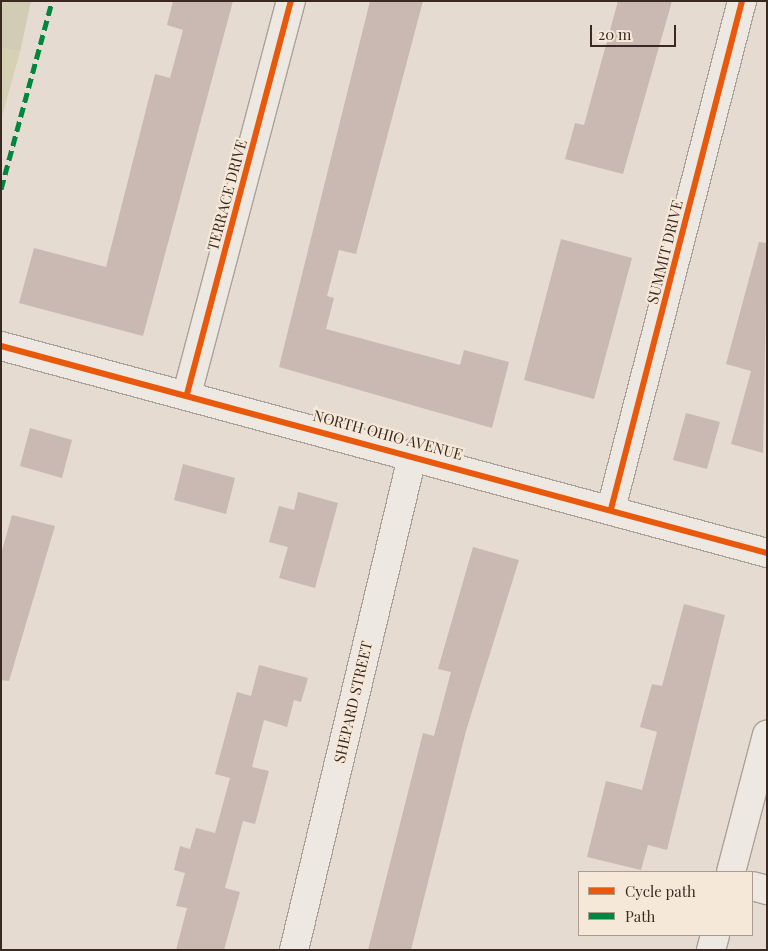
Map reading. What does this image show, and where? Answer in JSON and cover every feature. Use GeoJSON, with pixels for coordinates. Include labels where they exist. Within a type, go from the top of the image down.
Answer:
{"type":"FeatureCollection","features":[{"type":"Feature","properties":{"kind":"street","name":"TERRACE DRIVE"},"geometry":{"type":"LineString","coordinates":[[187,394],[291,1]]}},
{"type":"Feature","properties":{"kind":"street","name":"SUMMIT DRIVE"},"geometry":{"type":"LineString","coordinates":[[611,509],[742,1]]}},
{"type":"Feature","properties":{"kind":"street","name":"NORTH OHIO AVENUE"},"geometry":{"type":"LineString","coordinates":[[1,346],[412,454],[767,553]]}},
{"type":"Feature","properties":{"kind":"street","name":"SHEPARD STREET"},"geometry":{"type":"LineString","coordinates":[[294,950],[412,454]]}},
{"type":"Feature","properties":{"kind":"street"},"geometry":{"type":"LineString","coordinates":[[732,871],[767,735]]}},
{"type":"Feature","properties":{"kind":"street"},"geometry":{"type":"LineString","coordinates":[[753,886],[767,890]]}},
{"type":"Feature","properties":{"kind":"street"},"geometry":{"type":"LineString","coordinates":[[711,950],[715,936]]}},
{"type":"Feature","properties":{"kind":"shaded area"},"geometry":{"type":"Polygon","coordinates":[[[1,1],[31,1],[20,52],[1,48],[1,1]]]}},
{"type":"Feature","properties":{"kind":"shaded area"},"geometry":{"type":"Polygon","coordinates":[[[1,48],[20,52],[1,120],[1,48]]]}},
{"type":"Feature","properties":{"kind":"building"},"geometry":{"type":"Polygon","coordinates":[[[173,1],[233,1],[143,336],[19,303],[34,248],[106,267],[155,74],[170,78],[183,30],[167,25],[173,1]]]}},
{"type":"Feature","properties":{"kind":"building"},"geometry":{"type":"Polygon","coordinates":[[[370,1],[423,1],[356,254],[339,250],[327,296],[334,298],[326,329],[460,365],[464,350],[509,362],[492,428],[279,367],[370,1]]]}},
{"type":"Feature","properties":{"kind":"building"},"geometry":{"type":"Polygon","coordinates":[[[618,1],[672,1],[623,174],[565,159],[575,123],[584,125],[618,1]]]}},
{"type":"Feature","properties":{"kind":"building"},"geometry":{"type":"Polygon","coordinates":[[[561,239],[632,258],[594,399],[524,380],[561,239]]]}},
{"type":"Feature","properties":{"kind":"building"},"geometry":{"type":"Polygon","coordinates":[[[759,242],[767,243],[763,453],[731,444],[751,371],[726,364],[759,242]]]}},
{"type":"Feature","properties":{"kind":"building"},"geometry":{"type":"Polygon","coordinates":[[[686,413],[720,422],[707,469],[673,460],[686,413]]]}},
{"type":"Feature","properties":{"kind":"building"},"geometry":{"type":"Polygon","coordinates":[[[30,428],[72,440],[62,478],[20,466],[30,428]]]}},
{"type":"Feature","properties":{"kind":"building"},"geometry":{"type":"Polygon","coordinates":[[[183,464],[235,478],[226,514],[174,500],[183,464]]]}},
{"type":"Feature","properties":{"kind":"building"},"geometry":{"type":"Polygon","coordinates":[[[298,492],[338,503],[315,588],[279,578],[288,547],[269,542],[279,506],[294,510],[298,492]]]}},
{"type":"Feature","properties":{"kind":"building"},"geometry":{"type":"Polygon","coordinates":[[[12,515],[55,526],[9,681],[1,680],[1,554],[12,515]]]}},
{"type":"Feature","properties":{"kind":"building"},"geometry":{"type":"Polygon","coordinates":[[[473,547],[519,560],[466,731],[411,950],[368,950],[423,733],[434,736],[451,672],[438,669],[473,547]]]}},
{"type":"Feature","properties":{"kind":"building"},"geometry":{"type":"Polygon","coordinates":[[[684,604],[725,615],[667,850],[648,845],[641,870],[587,857],[606,781],[642,790],[657,732],[640,727],[652,684],[662,686],[684,604]]]}},
{"type":"Feature","properties":{"kind":"building"},"geometry":{"type":"Polygon","coordinates":[[[259,665],[308,678],[301,702],[294,700],[287,727],[264,720],[252,767],[269,771],[255,824],[243,821],[225,888],[240,892],[224,950],[176,950],[187,908],[176,906],[185,873],[174,870],[180,846],[190,849],[196,828],[215,833],[230,778],[215,774],[237,692],[251,696],[259,665]]]}},
{"type":"Feature","properties":{"kind":"marked path"},"geometry":{"type":"LineString","coordinates":[[1,189],[52,1]]}},
{"type":"Feature","properties":{"kind":"cycle path"},"geometry":{"type":"LineString","coordinates":[[187,394],[291,1]]}},
{"type":"Feature","properties":{"kind":"cycle path"},"geometry":{"type":"LineString","coordinates":[[611,509],[742,1]]}},
{"type":"Feature","properties":{"kind":"cycle path"},"geometry":{"type":"LineString","coordinates":[[1,346],[767,553]]}}]}
